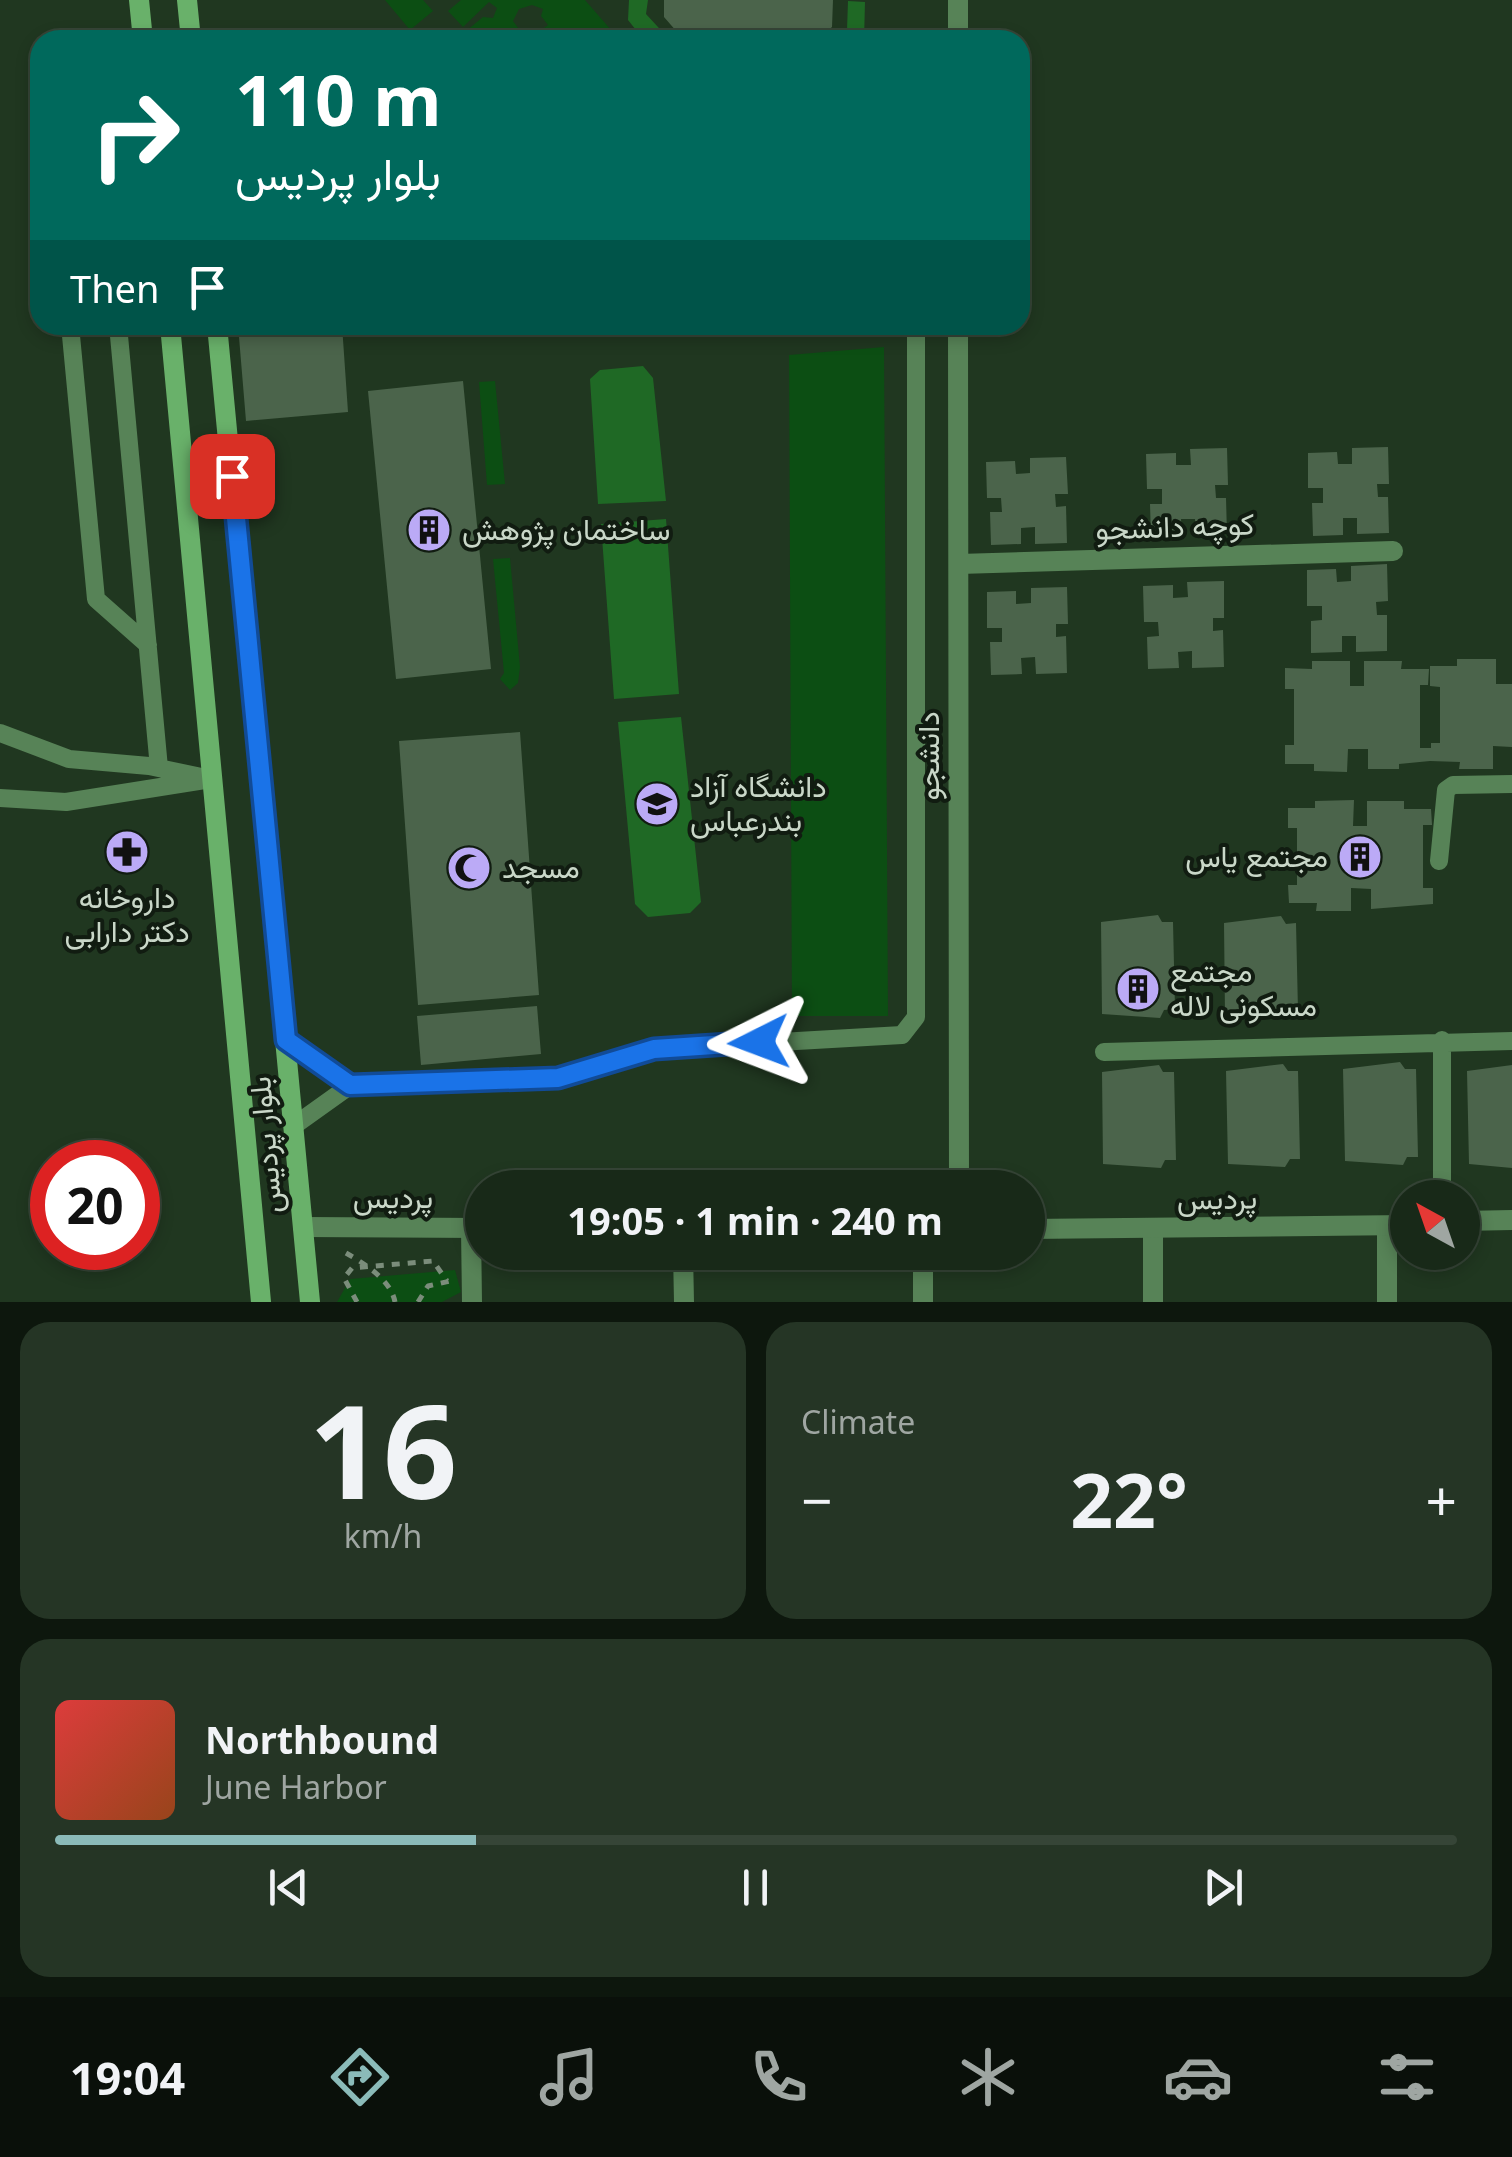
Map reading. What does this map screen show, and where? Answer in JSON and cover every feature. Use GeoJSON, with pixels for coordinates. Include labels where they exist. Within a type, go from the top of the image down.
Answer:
{"type":"FeatureCollection","features":[{"type":"Feature","properties":{"kind":"main road"},"geometry":{"type":"LineString","coordinates":[[139,0],[142,30]]}},
{"type":"Feature","properties":{"kind":"main road"},"geometry":{"type":"LineString","coordinates":[[187,0],[189,30]]}},
{"type":"Feature","properties":{"kind":"main road","name":"بلوار پردیس"},"geometry":{"type":"LineString","coordinates":[[171,335],[261,1302]]}},
{"type":"Feature","properties":{"kind":"main road","name":"بلوار پردیس"},"geometry":{"type":"LineString","coordinates":[[219,335],[310,1302]]}},
{"type":"Feature","properties":{"kind":"street"},"geometry":{"type":"LineString","coordinates":[[958,0],[958,30]]}},
{"type":"Feature","properties":{"kind":"street","name":"دانشجو"},"geometry":{"type":"LineString","coordinates":[[958,335],[960,1170]]}},
{"type":"Feature","properties":{"kind":"street","name":"کوچه دانشجو"},"geometry":{"type":"LineString","coordinates":[[959,564],[1393,551]]}},
{"type":"Feature","properties":{"kind":"street"},"geometry":{"type":"LineString","coordinates":[[1480,1221],[1512,1220]]}},
{"type":"Feature","properties":{"kind":"street","name":"پردیس"},"geometry":{"type":"LineString","coordinates":[[1045,1230],[1390,1226]]}},
{"type":"Feature","properties":{"kind":"street","name":"پردیس"},"geometry":{"type":"LineString","coordinates":[[303,1227],[465,1228]]}},
{"type":"Feature","properties":{"kind":"street"},"geometry":{"type":"LineString","coordinates":[[1153,1230],[1153,1302]]}},
{"type":"Feature","properties":{"kind":"street"},"geometry":{"type":"LineString","coordinates":[[472,1302],[473,1270]]}},
{"type":"Feature","properties":{"kind":"street"},"geometry":{"type":"LineString","coordinates":[[684,1270],[684,1302]]}},
{"type":"Feature","properties":{"kind":"street"},"geometry":{"type":"LineString","coordinates":[[923,1270],[923,1302]]}},
{"type":"Feature","properties":{"kind":"street"},"geometry":{"type":"LineString","coordinates":[[1387,1302],[1391,1270]]}},
{"type":"Feature","properties":{"kind":"lane"},"geometry":{"type":"LineString","coordinates":[[71,335],[96,599],[148,645]]}},
{"type":"Feature","properties":{"kind":"lane"},"geometry":{"type":"LineString","coordinates":[[119,335],[160,768]]}},
{"type":"Feature","properties":{"kind":"lane"},"geometry":{"type":"LineString","coordinates":[[294,1125],[350,1085],[558,1078],[654,1049],[902,1036],[911,1028],[916,1018],[916,335]]}},
{"type":"Feature","properties":{"kind":"lane"},"geometry":{"type":"LineString","coordinates":[[0,733],[69,758],[160,768],[211,779]]}},
{"type":"Feature","properties":{"kind":"lane"},"geometry":{"type":"LineString","coordinates":[[0,798],[66,802],[211,779]]}},
{"type":"Feature","properties":{"kind":"lane"},"geometry":{"type":"LineString","coordinates":[[1439,861],[1446,790],[1453,785],[1512,784]]}},
{"type":"Feature","properties":{"kind":"lane"},"geometry":{"type":"LineString","coordinates":[[286,1040],[350,1085]]}},
{"type":"Feature","properties":{"kind":"lane"},"geometry":{"type":"LineString","coordinates":[[1442,1040],[1442,1180]]}},
{"type":"Feature","properties":{"kind":"lane"},"geometry":{"type":"LineString","coordinates":[[1104,1052],[1512,1041]]}},
{"type":"Feature","properties":{"kind":"path"},"geometry":{"type":"LineString","coordinates":[[303,1227],[368,1266],[395,1295],[395,1302]]}},
{"type":"Feature","properties":{"kind":"path"},"geometry":{"type":"LineString","coordinates":[[357,1302],[344,1278],[352,1268],[433,1261],[448,1282]]}},
{"type":"Feature","properties":{"kind":"path"},"geometry":{"type":"LineString","coordinates":[[418,1302],[428,1286],[472,1275]]}},
{"type":"Feature","properties":{"kind":"shaded area"},"geometry":{"type":"Polygon","coordinates":[[[385,0],[423,0],[433,11],[410,30],[385,0]]]}},
{"type":"Feature","properties":{"kind":"shaded area"},"geometry":{"type":"Polygon","coordinates":[[[461,0],[585,0],[611,30],[541,30],[548,25],[541,16],[543,9],[532,5],[519,9],[513,21],[520,30],[467,30],[483,17],[493,18],[497,8],[489,2],[463,27],[448,11],[461,0]]]}},
{"type":"Feature","properties":{"kind":"shaded area"},"geometry":{"type":"Polygon","coordinates":[[[629,0],[648,0],[646,14],[661,30],[636,30],[628,20],[629,0]]]}},
{"type":"Feature","properties":{"kind":"shaded area"},"geometry":{"type":"Polygon","coordinates":[[[848,1],[865,2],[864,30],[847,30],[848,1]]]}},
{"type":"Feature","properties":{"kind":"shaded area"},"geometry":{"type":"Polygon","coordinates":[[[884,347],[888,1016],[792,1016],[789,355],[884,347]]]}},
{"type":"Feature","properties":{"kind":"shaded area"},"geometry":{"type":"Polygon","coordinates":[[[643,366],[653,378],[666,501],[598,504],[590,379],[600,370],[643,366]]]}},
{"type":"Feature","properties":{"kind":"shaded area"},"geometry":{"type":"Polygon","coordinates":[[[495,381],[505,484],[487,485],[479,382],[495,381]]]}},
{"type":"Feature","properties":{"kind":"shaded area"},"geometry":{"type":"Polygon","coordinates":[[[666,519],[679,694],[614,699],[601,524],[666,519]]]}},
{"type":"Feature","properties":{"kind":"shaded area"},"geometry":{"type":"Polygon","coordinates":[[[510,558],[520,667],[518,683],[510,690],[500,679],[504,673],[493,559],[510,558]]]}},
{"type":"Feature","properties":{"kind":"shaded area"},"geometry":{"type":"Polygon","coordinates":[[[681,717],[701,902],[690,913],[648,917],[635,904],[618,722],[681,717]]]}},
{"type":"Feature","properties":{"kind":"shaded area"},"geometry":{"type":"Polygon","coordinates":[[[455,1270],[461,1292],[442,1302],[337,1302],[350,1279],[455,1270]]]}},
{"type":"Feature","properties":{"kind":"building"},"geometry":{"type":"Polygon","coordinates":[[[664,0],[833,0],[829,30],[675,30],[664,17],[664,0]]]}},
{"type":"Feature","properties":{"kind":"building"},"geometry":{"type":"Polygon","coordinates":[[[239,335],[343,335],[348,412],[246,421],[239,335]]]}},
{"type":"Feature","properties":{"kind":"building","name":"ساختمان پژوهش"},"geometry":{"type":"Polygon","coordinates":[[[463,381],[491,669],[396,679],[368,391],[463,381]]]}},
{"type":"Feature","properties":{"kind":"building"},"geometry":{"type":"Polygon","coordinates":[[[1388,447],[1389,484],[1377,484],[1378,497],[1388,497],[1389,533],[1357,534],[1357,518],[1343,518],[1343,535],[1313,536],[1312,503],[1323,503],[1323,488],[1308,488],[1308,453],[1337,452],[1338,464],[1352,464],[1352,448],[1388,447]]]}},
{"type":"Feature","properties":{"kind":"building"},"geometry":{"type":"Polygon","coordinates":[[[1227,448],[1228,485],[1215,485],[1216,498],[1226,498],[1227,534],[1196,535],[1195,519],[1181,519],[1182,536],[1151,537],[1150,504],[1162,504],[1162,489],[1147,489],[1146,454],[1176,453],[1176,465],[1191,465],[1190,449],[1227,448]]]}},
{"type":"Feature","properties":{"kind":"building"},"geometry":{"type":"Polygon","coordinates":[[[1066,457],[1068,494],[1055,494],[1056,507],[1066,506],[1067,543],[1035,544],[1035,527],[1021,528],[1021,544],[991,545],[990,512],[1002,512],[1001,498],[987,498],[986,462],[1015,461],[1016,474],[1030,473],[1030,458],[1066,457]]]}},
{"type":"Feature","properties":{"kind":"building"},"geometry":{"type":"Polygon","coordinates":[[[1387,564],[1388,601],[1376,602],[1377,615],[1387,615],[1387,651],[1356,652],[1356,636],[1342,636],[1342,652],[1311,653],[1311,621],[1322,620],[1322,606],[1307,606],[1307,570],[1336,569],[1337,582],[1351,581],[1351,566],[1387,564]]]}},
{"type":"Feature","properties":{"kind":"building"},"geometry":{"type":"Polygon","coordinates":[[[1224,581],[1224,618],[1213,618],[1213,631],[1223,630],[1224,667],[1192,668],[1192,651],[1178,652],[1179,668],[1148,669],[1147,637],[1159,636],[1158,622],[1144,622],[1143,586],[1173,585],[1173,598],[1188,597],[1187,582],[1224,581]]]}},
{"type":"Feature","properties":{"kind":"building"},"geometry":{"type":"Polygon","coordinates":[[[1067,587],[1068,624],[1056,624],[1056,637],[1066,636],[1067,673],[1036,674],[1035,657],[1021,658],[1022,674],[991,675],[990,642],[1002,642],[1002,628],[987,628],[987,592],[1016,591],[1016,604],[1031,603],[1031,588],[1067,587]]]}},
{"type":"Feature","properties":{"kind":"building","name":"مجتمع یاس"},"geometry":{"type":"Polygon","coordinates":[[[1457,659],[1496,659],[1496,684],[1512,684],[1512,747],[1493,746],[1493,769],[1459,769],[1460,762],[1430,761],[1399,764],[1399,769],[1368,769],[1368,749],[1348,749],[1347,772],[1314,771],[1314,764],[1285,764],[1285,745],[1294,745],[1294,689],[1285,689],[1285,668],[1312,669],[1312,661],[1350,661],[1350,686],[1364,686],[1364,661],[1402,661],[1401,669],[1429,669],[1428,685],[1420,685],[1420,748],[1431,748],[1431,743],[1440,743],[1440,687],[1430,686],[1430,666],[1457,666],[1457,659]]]}},
{"type":"Feature","properties":{"kind":"building","name":"مسجد"},"geometry":{"type":"Polygon","coordinates":[[[520,732],[539,995],[418,1005],[399,741],[520,732]]]}},
{"type":"Feature","properties":{"kind":"building","name":"مجتمع یاس"},"geometry":{"type":"Polygon","coordinates":[[[1354,800],[1353,826],[1367,826],[1367,801],[1404,801],[1404,809],[1431,809],[1432,825],[1423,825],[1423,888],[1433,888],[1433,904],[1371,909],[1371,889],[1351,888],[1351,911],[1316,911],[1317,903],[1289,903],[1288,885],[1297,885],[1297,828],[1288,828],[1288,808],[1315,808],[1315,801],[1354,800]]]}},
{"type":"Feature","properties":{"kind":"building"},"geometry":{"type":"Polygon","coordinates":[[[1158,915],[1162,922],[1173,922],[1175,1009],[1164,1010],[1160,1018],[1102,1014],[1101,922],[1158,915]]]}},
{"type":"Feature","properties":{"kind":"building"},"geometry":{"type":"Polygon","coordinates":[[[1281,916],[1286,924],[1296,923],[1298,1011],[1287,1011],[1283,1019],[1225,1016],[1224,923],[1281,916]]]}},
{"type":"Feature","properties":{"kind":"building"},"geometry":{"type":"Polygon","coordinates":[[[537,1006],[541,1054],[421,1065],[417,1016],[537,1006]]]}},
{"type":"Feature","properties":{"kind":"building"},"geometry":{"type":"Polygon","coordinates":[[[1400,1062],[1405,1069],[1416,1069],[1418,1157],[1407,1157],[1403,1165],[1345,1161],[1343,1069],[1400,1062]]]}},
{"type":"Feature","properties":{"kind":"building"},"geometry":{"type":"Polygon","coordinates":[[[1283,1064],[1288,1071],[1298,1071],[1300,1159],[1290,1159],[1285,1167],[1228,1164],[1226,1071],[1283,1064]]]}},
{"type":"Feature","properties":{"kind":"building"},"geometry":{"type":"Polygon","coordinates":[[[1159,1065],[1163,1072],[1174,1072],[1176,1160],[1165,1160],[1161,1168],[1103,1164],[1102,1072],[1159,1065]]]}},
{"type":"Feature","properties":{"kind":"building"},"geometry":{"type":"Polygon","coordinates":[[[1512,1065],[1512,1168],[1469,1164],[1467,1071],[1512,1065]]]}},
{"type":"Feature","properties":{"kind":"place","name":"ساختمان پژوهش"},"geometry":{"type":"Point","coordinates":[429,530]}},
{"type":"Feature","properties":{"kind":"place","name":"دانشگاه آزاد بندرعباس"},"geometry":{"type":"Point","coordinates":[657,804]}},
{"type":"Feature","properties":{"kind":"place","name":"داروخانه دکتر دارابی"},"geometry":{"type":"Point","coordinates":[127,852]}},
{"type":"Feature","properties":{"kind":"place","name":"مجتمع یاس"},"geometry":{"type":"Point","coordinates":[1360,857]}},
{"type":"Feature","properties":{"kind":"place","name":"مسجد"},"geometry":{"type":"Point","coordinates":[469,868]}},
{"type":"Feature","properties":{"kind":"place","name":"مجتمع مسکونی لاله"},"geometry":{"type":"Point","coordinates":[1138,989]}},
{"type":"Feature","properties":{"kind":"route"},"geometry":{"type":"LineString","coordinates":[[232,476],[286,1040],[350,1085],[558,1078],[654,1049],[759,1042]]}}]}
